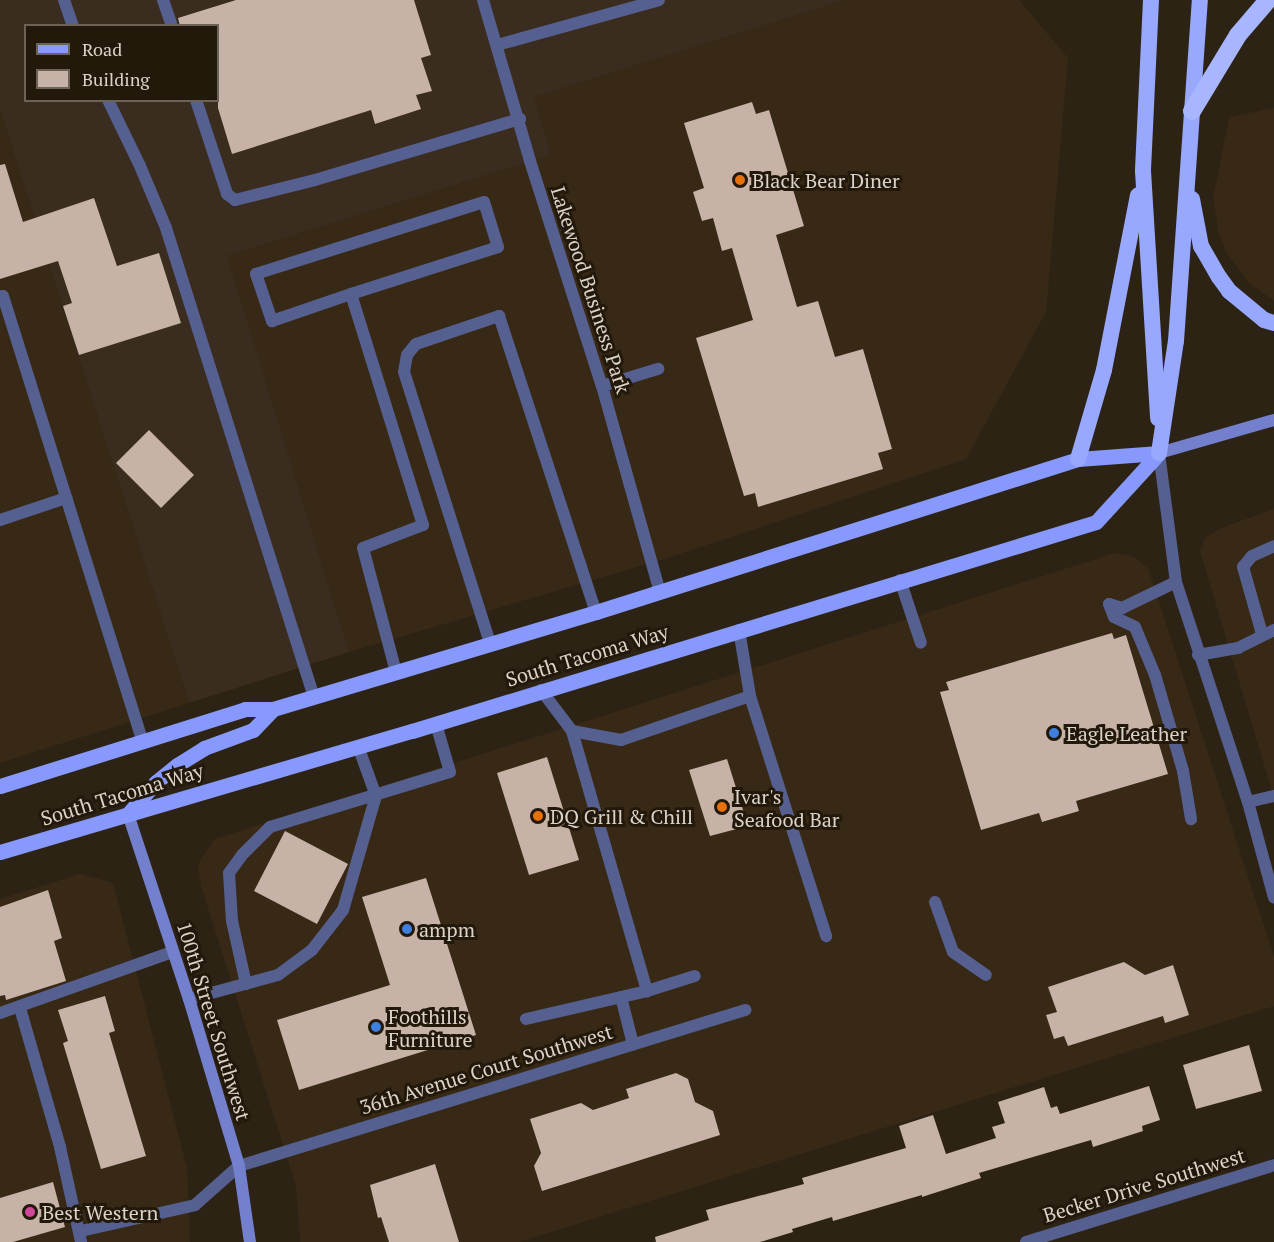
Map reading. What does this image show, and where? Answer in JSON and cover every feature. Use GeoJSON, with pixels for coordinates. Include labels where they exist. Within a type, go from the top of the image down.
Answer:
{"type":"FeatureCollection","features":[{"type":"Feature","properties":{"kind":"highway"},"geometry":{"type":"LineString","coordinates":[[1151,0],[1143,171],[1160,453]]}},
{"type":"Feature","properties":{"kind":"highway"},"geometry":{"type":"LineString","coordinates":[[1160,453],[1176,341],[1200,0]]}},
{"type":"Feature","properties":{"kind":"highway"},"geometry":{"type":"LineString","coordinates":[[1192,111],[1238,35],[1268,0]]}},
{"type":"Feature","properties":{"kind":"highway"},"geometry":{"type":"LineString","coordinates":[[1078,459],[1104,370],[1143,171]]}},
{"type":"Feature","properties":{"kind":"highway"},"geometry":{"type":"LineString","coordinates":[[1188,178],[1202,246],[1219,277],[1229,291],[1246,306],[1264,320],[1274,323]]}},
{"type":"Feature","properties":{"kind":"main road","name":"South Tacoma Way"},"geometry":{"type":"LineString","coordinates":[[0,786],[245,709],[273,709],[596,612],[1078,459],[1160,453],[1274,420]]}},
{"type":"Feature","properties":{"kind":"main road","name":"South Tacoma Way"},"geometry":{"type":"LineString","coordinates":[[0,852],[436,724],[900,580],[1096,522],[1160,453]]}},
{"type":"Feature","properties":{"kind":"main road"},"geometry":{"type":"LineString","coordinates":[[128,814],[156,782],[177,765],[204,748],[253,730],[273,709]]}},
{"type":"Feature","properties":{"kind":"main road","name":"100th Street Southwest"},"geometry":{"type":"LineString","coordinates":[[128,814],[189,999],[239,1166],[250,1242]]}},
{"type":"Feature","properties":{"kind":"street"},"geometry":{"type":"LineString","coordinates":[[64,0],[72,24]]}},
{"type":"Feature","properties":{"kind":"street"},"geometry":{"type":"LineString","coordinates":[[163,0],[171,24]]}},
{"type":"Feature","properties":{"kind":"street","name":"Lakewood Business Park"},"geometry":{"type":"LineString","coordinates":[[483,0],[520,119],[530,161],[602,386],[660,592]]}},
{"type":"Feature","properties":{"kind":"street"},"geometry":{"type":"LineString","coordinates":[[497,45],[659,0]]}},
{"type":"Feature","properties":{"kind":"street"},"geometry":{"type":"LineString","coordinates":[[109,102],[140,166],[166,228],[314,696]]}},
{"type":"Feature","properties":{"kind":"street"},"geometry":{"type":"LineString","coordinates":[[197,102],[227,194],[235,200],[315,180],[520,119]]}},
{"type":"Feature","properties":{"kind":"street"},"geometry":{"type":"LineString","coordinates":[[484,202],[498,247],[351,294],[272,321],[256,274],[484,202]]}},
{"type":"Feature","properties":{"kind":"street"},"geometry":{"type":"LineString","coordinates":[[351,294],[423,525],[363,548],[396,672]]}},
{"type":"Feature","properties":{"kind":"street"},"geometry":{"type":"LineString","coordinates":[[0,297],[3,296],[142,740]]}},
{"type":"Feature","properties":{"kind":"street"},"geometry":{"type":"LineString","coordinates":[[490,644],[405,372],[406,355],[416,344],[499,316],[596,612]]}},
{"type":"Feature","properties":{"kind":"street"},"geometry":{"type":"LineString","coordinates":[[602,386],[658,369]]}},
{"type":"Feature","properties":{"kind":"street"},"geometry":{"type":"LineString","coordinates":[[1160,453],[1176,582],[1198,655],[1248,801],[1274,898]]}},
{"type":"Feature","properties":{"kind":"street"},"geometry":{"type":"LineString","coordinates":[[0,520],[66,498]]}},
{"type":"Feature","properties":{"kind":"street"},"geometry":{"type":"LineString","coordinates":[[1198,655],[1238,648],[1268,632],[1243,567],[1252,556],[1274,546]]}},
{"type":"Feature","properties":{"kind":"street"},"geometry":{"type":"LineString","coordinates":[[900,580],[921,643]]}},
{"type":"Feature","properties":{"kind":"street"},"geometry":{"type":"LineString","coordinates":[[1176,582],[1122,608],[1109,604],[1114,617],[1135,627],[1155,675],[1183,771],[1191,819]]}},
{"type":"Feature","properties":{"kind":"street"},"geometry":{"type":"LineString","coordinates":[[739,630],[750,696],[826,936]]}},
{"type":"Feature","properties":{"kind":"street"},"geometry":{"type":"LineString","coordinates":[[541,690],[572,730],[647,991]]}},
{"type":"Feature","properties":{"kind":"street"},"geometry":{"type":"LineString","coordinates":[[572,730],[621,740],[750,696]]}},
{"type":"Feature","properties":{"kind":"street"},"geometry":{"type":"LineString","coordinates":[[246,984],[232,921],[229,873],[242,855],[270,826],[450,772],[436,724]]}},
{"type":"Feature","properties":{"kind":"street"},"geometry":{"type":"LineString","coordinates":[[189,999],[278,975],[312,950],[343,910],[376,796],[358,746]]}},
{"type":"Feature","properties":{"kind":"street"},"geometry":{"type":"LineString","coordinates":[[1248,801],[1274,796]]}},
{"type":"Feature","properties":{"kind":"street"},"geometry":{"type":"LineString","coordinates":[[935,902],[953,952],[986,975]]}},
{"type":"Feature","properties":{"kind":"street"},"geometry":{"type":"LineString","coordinates":[[0,1013],[20,1008],[97,977],[172,952]]}},
{"type":"Feature","properties":{"kind":"street"},"geometry":{"type":"LineString","coordinates":[[526,1019],[647,991],[695,976]]}},
{"type":"Feature","properties":{"kind":"street"},"geometry":{"type":"LineString","coordinates":[[621,997],[633,1044]]}},
{"type":"Feature","properties":{"kind":"street"},"geometry":{"type":"LineString","coordinates":[[20,1008],[60,1146],[81,1236],[195,1205],[239,1166]]}},
{"type":"Feature","properties":{"kind":"street","name":"36th Avenue Court Southwest"},"geometry":{"type":"LineString","coordinates":[[239,1166],[745,1010]]}},
{"type":"Feature","properties":{"kind":"street","name":"Becker Drive Southwest"},"geometry":{"type":"LineString","coordinates":[[1026,1242],[1274,1165]]}},
{"type":"Feature","properties":{"kind":"shaded area"},"geometry":{"type":"Polygon","coordinates":[[[0,0],[845,0],[534,97],[551,155],[227,256],[349,652],[189,703],[0,110],[0,0]]]}},
{"type":"Feature","properties":{"kind":"shaded area"},"geometry":{"type":"Polygon","coordinates":[[[845,0],[1019,0],[1068,58],[1046,312],[966,459],[664,559],[349,652],[226,256],[551,155],[533,97],[845,0]]]}},
{"type":"Feature","properties":{"kind":"shaded area"},"geometry":{"type":"Polygon","coordinates":[[[1274,108],[1274,301],[1249,283],[1226,252],[1219,235],[1213,198],[1229,117],[1274,108]]]}},
{"type":"Feature","properties":{"kind":"shaded area"},"geometry":{"type":"Polygon","coordinates":[[[0,110],[189,703],[0,763],[0,110]]]}},
{"type":"Feature","properties":{"kind":"shaded area"},"geometry":{"type":"Polygon","coordinates":[[[1274,509],[1274,798],[1200,551],[1205,538],[1221,528],[1274,509]]]}},
{"type":"Feature","properties":{"kind":"shaded area"},"geometry":{"type":"Polygon","coordinates":[[[1115,553],[1134,557],[1148,568],[1274,957],[1274,1006],[519,1242],[300,1242],[296,1186],[201,886],[198,867],[201,858],[215,839],[1115,553]]]}},
{"type":"Feature","properties":{"kind":"shaded area"},"geometry":{"type":"Polygon","coordinates":[[[80,874],[113,883],[187,1168],[190,1242],[0,1242],[0,899],[80,874]]]}},
{"type":"Feature","properties":{"kind":"building"},"geometry":{"type":"Polygon","coordinates":[[[236,0],[414,0],[431,55],[421,58],[432,91],[416,95],[421,109],[375,124],[371,110],[232,154],[218,108],[219,24],[180,24],[178,18],[236,0]]]}},
{"type":"Feature","properties":{"kind":"building"},"geometry":{"type":"Polygon","coordinates":[[[752,102],[756,114],[769,110],[804,226],[776,235],[797,307],[818,301],[835,357],[863,349],[892,449],[878,453],[883,469],[758,507],[755,493],[744,496],[696,338],[753,320],[732,248],[722,251],[713,218],[702,221],[693,192],[704,188],[684,123],[752,102]]]}},
{"type":"Feature","properties":{"kind":"building"},"geometry":{"type":"Polygon","coordinates":[[[5,164],[23,222],[94,198],[117,266],[159,253],[181,323],[79,355],[63,306],[72,303],[58,261],[0,279],[0,165],[5,164]]]}},
{"type":"Feature","properties":{"kind":"building"},"geometry":{"type":"Polygon","coordinates":[[[149,430],[194,475],[161,508],[116,463],[149,430]]]}},
{"type":"Feature","properties":{"kind":"building","name":"Eagle Leather"},"geometry":{"type":"Polygon","coordinates":[[[1112,633],[1114,639],[1126,635],[1168,774],[1076,801],[1079,811],[1042,822],[1039,813],[981,830],[940,692],[949,690],[946,682],[1112,633]]]}},
{"type":"Feature","properties":{"kind":"building","name":"DQ Grill & Chill"},"geometry":{"type":"Polygon","coordinates":[[[547,757],[579,860],[529,875],[497,773],[547,757]]]}},
{"type":"Feature","properties":{"kind":"building","name":"Ivar's Seafood Bar"},"geometry":{"type":"Polygon","coordinates":[[[727,759],[748,826],[710,836],[689,770],[727,759]]]}},
{"type":"Feature","properties":{"kind":"building"},"geometry":{"type":"Polygon","coordinates":[[[285,831],[348,864],[317,924],[254,891],[285,831]]]}},
{"type":"Feature","properties":{"kind":"building","name":"Foothills Furniture"},"geometry":{"type":"Polygon","coordinates":[[[426,878],[476,1035],[299,1090],[277,1020],[390,985],[362,897],[426,878]]]}},
{"type":"Feature","properties":{"kind":"building"},"geometry":{"type":"Polygon","coordinates":[[[48,890],[62,938],[54,941],[66,981],[6,1000],[5,995],[0,996],[0,907],[48,890]]]}},
{"type":"Feature","properties":{"kind":"building"},"geometry":{"type":"Polygon","coordinates":[[[1124,962],[1145,975],[1173,965],[1189,1015],[1165,1023],[1163,1016],[1068,1046],[1064,1036],[1054,1039],[1046,1015],[1057,1012],[1048,987],[1124,962]]]}},
{"type":"Feature","properties":{"kind":"building"},"geometry":{"type":"Polygon","coordinates":[[[105,996],[115,1031],[109,1033],[146,1156],[101,1169],[63,1043],[68,1041],[58,1010],[105,996]]]}},
{"type":"Feature","properties":{"kind":"building"},"geometry":{"type":"Polygon","coordinates":[[[1249,1045],[1262,1091],[1196,1109],[1183,1065],[1249,1045]]]}},
{"type":"Feature","properties":{"kind":"building"},"geometry":{"type":"Polygon","coordinates":[[[676,1073],[688,1079],[695,1102],[713,1111],[720,1135],[542,1191],[534,1166],[541,1153],[530,1119],[581,1103],[593,1110],[629,1098],[626,1089],[676,1073]]]}},
{"type":"Feature","properties":{"kind":"building"},"geometry":{"type":"Polygon","coordinates":[[[1149,1086],[1160,1120],[1142,1126],[1143,1131],[1093,1147],[1091,1140],[979,1173],[981,1178],[922,1197],[922,1195],[833,1221],[832,1217],[760,1242],[656,1242],[655,1237],[709,1220],[706,1210],[804,1184],[802,1178],[906,1148],[899,1126],[933,1115],[946,1154],[996,1138],[992,1127],[1005,1123],[998,1102],[1044,1087],[1051,1108],[1057,1106],[1060,1114],[1149,1086]]]}},
{"type":"Feature","properties":{"kind":"building"},"geometry":{"type":"Polygon","coordinates":[[[435,1164],[459,1242],[389,1242],[381,1217],[378,1218],[370,1185],[435,1164]]]}},
{"type":"Feature","properties":{"kind":"building","name":"Best Western"},"geometry":{"type":"Polygon","coordinates":[[[53,1182],[65,1227],[13,1242],[0,1242],[0,1198],[53,1182]]]}},
{"type":"Feature","properties":{"kind":"place","name":"Black Bear Diner"},"geometry":{"type":"Point","coordinates":[740,180]}},
{"type":"Feature","properties":{"kind":"place","name":"Eagle Leather"},"geometry":{"type":"Point","coordinates":[1054,733]}},
{"type":"Feature","properties":{"kind":"place","name":"Ivar's Seafood Bar"},"geometry":{"type":"Point","coordinates":[722,807]}},
{"type":"Feature","properties":{"kind":"place","name":"DQ Grill & Chill"},"geometry":{"type":"Point","coordinates":[538,816]}},
{"type":"Feature","properties":{"kind":"place","name":"ampm"},"geometry":{"type":"Point","coordinates":[407,929]}},
{"type":"Feature","properties":{"kind":"place","name":"Foothills Furniture"},"geometry":{"type":"Point","coordinates":[376,1027]}},
{"type":"Feature","properties":{"kind":"place","name":"Best Western"},"geometry":{"type":"Point","coordinates":[30,1212]}}]}
